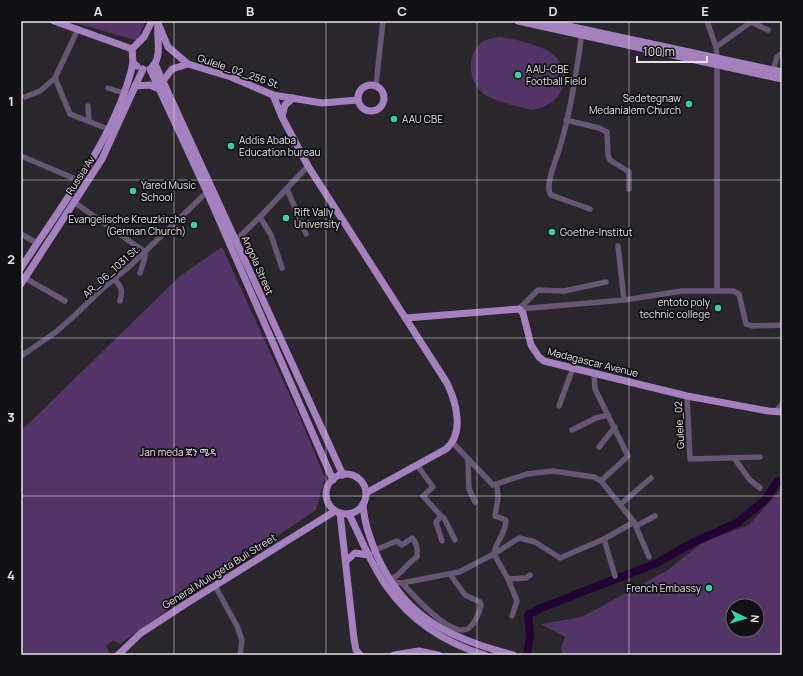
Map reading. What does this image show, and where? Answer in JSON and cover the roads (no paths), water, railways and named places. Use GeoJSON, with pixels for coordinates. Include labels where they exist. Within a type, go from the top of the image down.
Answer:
{"type":"FeatureCollection","features":[{"type":"Feature","properties":{"kind":"main road"},"geometry":{"type":"LineString","coordinates":[[54,21],[132,49],[157,22]]}},
{"type":"Feature","properties":{"kind":"main road"},"geometry":{"type":"LineString","coordinates":[[518,21],[717,62],[782,79]]}},
{"type":"Feature","properties":{"kind":"main road"},"geometry":{"type":"LineString","coordinates":[[545,21],[582,33]]}},
{"type":"Feature","properties":{"kind":"main road"},"geometry":{"type":"LineString","coordinates":[[149,67],[158,56],[156,33],[157,22]]}},
{"type":"Feature","properties":{"kind":"main road","name":"Gulele_02_256 St."},"geometry":{"type":"LineString","coordinates":[[157,22],[168,47],[188,64],[231,77],[273,95],[322,103],[358,100]]}},
{"type":"Feature","properties":{"kind":"main road","name":"Russia Av"},"geometry":{"type":"LineString","coordinates":[[22,264],[95,155],[124,93],[130,76],[133,63],[132,49]]}},
{"type":"Feature","properties":{"kind":"main road"},"geometry":{"type":"LineString","coordinates":[[717,62],[782,72]]}},
{"type":"Feature","properties":{"kind":"main road"},"geometry":{"type":"LineString","coordinates":[[133,63],[149,67]]}},
{"type":"Feature","properties":{"kind":"main road"},"geometry":{"type":"LineString","coordinates":[[163,81],[172,69],[188,64]]}},
{"type":"Feature","properties":{"kind":"main road"},"geometry":{"type":"LineString","coordinates":[[149,67],[207,192],[233,243],[333,480]]}},
{"type":"Feature","properties":{"kind":"main road","name":"Russia Av"},"geometry":{"type":"LineString","coordinates":[[23,281],[102,159],[135,86],[149,67]]}},
{"type":"Feature","properties":{"kind":"main road","name":"Angola Street"},"geometry":{"type":"LineString","coordinates":[[149,67],[163,81],[233,243],[344,475]]}},
{"type":"Feature","properties":{"kind":"main road"},"geometry":{"type":"LineString","coordinates":[[135,86],[150,85],[159,89]]}},
{"type":"Feature","properties":{"kind":"main road"},"geometry":{"type":"LineString","coordinates":[[376,85],[384,93],[385,99],[383,105],[378,110],[372,111],[366,110],[361,106],[358,100],[361,89],[365,86],[376,85]]}},
{"type":"Feature","properties":{"kind":"main road"},"geometry":{"type":"LineString","coordinates":[[273,95],[282,117],[308,166],[447,383],[455,402],[456,428],[453,443],[366,494]]}},
{"type":"Feature","properties":{"kind":"main road"},"geometry":{"type":"LineString","coordinates":[[282,117],[285,105],[293,98]]}},
{"type":"Feature","properties":{"kind":"main road"},"geometry":{"type":"LineString","coordinates":[[95,155],[102,159]]}},
{"type":"Feature","properties":{"kind":"main road"},"geometry":{"type":"LineString","coordinates":[[72,189],[81,193]]}},
{"type":"Feature","properties":{"kind":"main road"},"geometry":{"type":"LineString","coordinates":[[406,318],[519,310]]}},
{"type":"Feature","properties":{"kind":"main road","name":"Madagascar Avenue"},"geometry":{"type":"LineString","coordinates":[[519,310],[523,313],[531,345],[539,357],[544,361],[687,396],[779,412]]}},
{"type":"Feature","properties":{"kind":"main road"},"geometry":{"type":"LineString","coordinates":[[309,425],[317,420]]}},
{"type":"Feature","properties":{"kind":"main road"},"geometry":{"type":"LineString","coordinates":[[344,475],[354,476],[359,479],[363,483],[366,494],[360,509],[349,514],[338,512],[328,502],[327,496],[327,490],[333,480],[344,475]]}},
{"type":"Feature","properties":{"kind":"main road"},"geometry":{"type":"LineString","coordinates":[[363,504],[364,522],[375,550],[405,610],[441,637],[453,644],[485,655]]}},
{"type":"Feature","properties":{"kind":"main road"},"geometry":{"type":"LineString","coordinates":[[338,512],[346,561],[357,653]]}},
{"type":"Feature","properties":{"kind":"main road","name":"General Mulugeta Buli Street"},"geometry":{"type":"LineString","coordinates":[[118,655],[142,633],[215,586],[338,512]]}},
{"type":"Feature","properties":{"kind":"main road"},"geometry":{"type":"LineString","coordinates":[[349,514],[386,587],[427,620],[451,635],[484,648],[513,655]]}},
{"type":"Feature","properties":{"kind":"main road"},"geometry":{"type":"LineString","coordinates":[[346,561],[355,553],[369,555]]}},
{"type":"Feature","properties":{"kind":"main road"},"geometry":{"type":"LineString","coordinates":[[394,655],[419,651],[438,655]]}},
{"type":"Feature","properties":{"kind":"street"},"geometry":{"type":"LineString","coordinates":[[376,85],[383,21]]}},
{"type":"Feature","properties":{"kind":"street"},"geometry":{"type":"LineString","coordinates":[[707,21],[716,47],[717,62],[717,290]]}},
{"type":"Feature","properties":{"kind":"street"},"geometry":{"type":"LineString","coordinates":[[716,47],[750,22],[768,30]]}},
{"type":"Feature","properties":{"kind":"street"},"geometry":{"type":"LineString","coordinates":[[24,97],[40,91],[55,78],[78,29]]}},
{"type":"Feature","properties":{"kind":"street"},"geometry":{"type":"LineString","coordinates":[[582,33],[566,120],[553,166],[549,193],[590,209]]}},
{"type":"Feature","properties":{"kind":"street"},"geometry":{"type":"LineString","coordinates":[[773,70],[777,57],[782,53]]}},
{"type":"Feature","properties":{"kind":"street"},"geometry":{"type":"LineString","coordinates":[[55,78],[70,114],[108,129]]}},
{"type":"Feature","properties":{"kind":"street"},"geometry":{"type":"LineString","coordinates":[[108,88],[124,93]]}},
{"type":"Feature","properties":{"kind":"street"},"geometry":{"type":"LineString","coordinates":[[88,106],[89,121]]}},
{"type":"Feature","properties":{"kind":"street"},"geometry":{"type":"LineString","coordinates":[[566,120],[599,128],[607,132],[608,156],[614,163],[629,172],[629,189]]}},
{"type":"Feature","properties":{"kind":"street"},"geometry":{"type":"LineString","coordinates":[[21,156],[78,180]]}},
{"type":"Feature","properties":{"kind":"street"},"geometry":{"type":"LineString","coordinates":[[233,243],[260,217],[308,166]]}},
{"type":"Feature","properties":{"kind":"street"},"geometry":{"type":"LineString","coordinates":[[286,189],[306,234]]}},
{"type":"Feature","properties":{"kind":"street","name":"AR_06_1031 St."},"geometry":{"type":"LineString","coordinates":[[21,356],[56,332],[145,252],[207,192]]}},
{"type":"Feature","properties":{"kind":"street"},"geometry":{"type":"LineString","coordinates":[[74,202],[145,252],[140,273]]}},
{"type":"Feature","properties":{"kind":"street"},"geometry":{"type":"LineString","coordinates":[[260,217],[271,235],[282,268]]}},
{"type":"Feature","properties":{"kind":"street"},"geometry":{"type":"LineString","coordinates":[[21,234],[37,243]]}},
{"type":"Feature","properties":{"kind":"street"},"geometry":{"type":"LineString","coordinates":[[618,246],[624,300]]}},
{"type":"Feature","properties":{"kind":"street"},"geometry":{"type":"LineString","coordinates":[[114,279],[121,287],[123,292],[120,301]]}},
{"type":"Feature","properties":{"kind":"street"},"geometry":{"type":"LineString","coordinates":[[23,281],[65,301]]}},
{"type":"Feature","properties":{"kind":"street"},"geometry":{"type":"LineString","coordinates":[[519,310],[538,290],[564,291],[606,282]]}},
{"type":"Feature","properties":{"kind":"street"},"geometry":{"type":"LineString","coordinates":[[519,310],[624,300],[682,291],[717,290],[737,292],[746,324],[753,326],[782,325]]}},
{"type":"Feature","properties":{"kind":"street"},"geometry":{"type":"LineString","coordinates":[[558,406],[573,368]]}},
{"type":"Feature","properties":{"kind":"street"},"geometry":{"type":"LineString","coordinates":[[594,374],[594,389],[615,427],[628,456],[601,481]]}},
{"type":"Feature","properties":{"kind":"street","name":"Gulele_02"},"geometry":{"type":"LineString","coordinates":[[687,396],[690,457],[692,459],[734,458]]}},
{"type":"Feature","properties":{"kind":"street"},"geometry":{"type":"LineString","coordinates":[[779,412],[782,404]]}},
{"type":"Feature","properties":{"kind":"street"},"geometry":{"type":"LineString","coordinates":[[572,430],[596,418],[608,415]]}},
{"type":"Feature","properties":{"kind":"street"},"geometry":{"type":"LineString","coordinates":[[599,447],[615,427]]}},
{"type":"Feature","properties":{"kind":"street"},"geometry":{"type":"LineString","coordinates":[[453,443],[489,484],[497,485],[527,474],[552,471],[589,475],[601,481],[621,504],[635,524],[649,557]]}},
{"type":"Feature","properties":{"kind":"street"},"geometry":{"type":"LineString","coordinates":[[734,458],[760,457]]}},
{"type":"Feature","properties":{"kind":"street"},"geometry":{"type":"LineString","coordinates":[[734,458],[750,480],[760,488]]}},
{"type":"Feature","properties":{"kind":"street"},"geometry":{"type":"LineString","coordinates":[[468,461],[469,489],[475,502]]}},
{"type":"Feature","properties":{"kind":"street"},"geometry":{"type":"LineString","coordinates":[[417,465],[433,487],[423,496],[444,518],[456,540]]}},
{"type":"Feature","properties":{"kind":"street"},"geometry":{"type":"LineString","coordinates":[[621,504],[651,478]]}},
{"type":"Feature","properties":{"kind":"street"},"geometry":{"type":"LineString","coordinates":[[497,485],[498,498],[495,516],[506,520],[506,523],[502,535],[495,546],[494,554],[508,579],[517,601],[512,616]]}},
{"type":"Feature","properties":{"kind":"street"},"geometry":{"type":"LineString","coordinates":[[441,516],[436,522],[442,540]]}},
{"type":"Feature","properties":{"kind":"street"},"geometry":{"type":"LineString","coordinates":[[390,581],[402,582],[450,574],[467,569],[494,554],[518,538],[536,542],[560,558],[655,516]]}},
{"type":"Feature","properties":{"kind":"street"},"geometry":{"type":"LineString","coordinates":[[375,550],[397,541],[402,545],[412,538],[414,540],[418,553],[417,557],[410,561],[397,576],[390,581]]}},
{"type":"Feature","properties":{"kind":"street"},"geometry":{"type":"LineString","coordinates":[[604,539],[614,576]]}},
{"type":"Feature","properties":{"kind":"street"},"geometry":{"type":"LineString","coordinates":[[402,582],[430,612],[447,624],[459,629],[464,629],[469,627],[478,615],[481,606],[477,600],[466,595],[460,590],[450,574]]}},
{"type":"Feature","properties":{"kind":"street"},"geometry":{"type":"LineString","coordinates":[[508,579],[526,578],[530,576]]}},
{"type":"Feature","properties":{"kind":"street"},"geometry":{"type":"LineString","coordinates":[[215,586],[237,626],[242,640],[240,655]]}},
{"type":"Feature","properties":{"kind":"waterway"},"geometry":{"type":"LineString","coordinates":[[527,655],[530,635],[528,615],[541,608],[657,563],[690,544],[737,523],[765,500],[778,481],[782,480]]}},
{"type":"Feature","properties":{"kind":"place","name":"AAU-CBE Football Field"},"geometry":{"type":"Point","coordinates":[518,75]}},
{"type":"Feature","properties":{"kind":"place","name":"Sedetegnaw Medanialem Church"},"geometry":{"type":"Point","coordinates":[689,104]}},
{"type":"Feature","properties":{"kind":"place","name":"AAU CBE"},"geometry":{"type":"Point","coordinates":[394,119]}},
{"type":"Feature","properties":{"kind":"place","name":"Addis Ababa Education bureau"},"geometry":{"type":"Point","coordinates":[231,146]}},
{"type":"Feature","properties":{"kind":"place","name":"Yared Music School"},"geometry":{"type":"Point","coordinates":[133,191]}},
{"type":"Feature","properties":{"kind":"place","name":"Rift Vally University"},"geometry":{"type":"Point","coordinates":[286,218]}},
{"type":"Feature","properties":{"kind":"place","name":"Evangelische Kreuzkirche (German Church)"},"geometry":{"type":"Point","coordinates":[194,225]}},
{"type":"Feature","properties":{"kind":"place","name":"Goethe-Institut"},"geometry":{"type":"Point","coordinates":[552,232]}},
{"type":"Feature","properties":{"kind":"place","name":"entoto poly technic college"},"geometry":{"type":"Point","coordinates":[718,308]}},
{"type":"Feature","properties":{"kind":"place","name":"French Embassy"},"geometry":{"type":"Point","coordinates":[709,588]}},
{"type":"Feature","properties":{"kind":"park label","name":"Jan meda ጃን ሜዳ"},"geometry":{"type":"Point","coordinates":[178,452]}}]}
